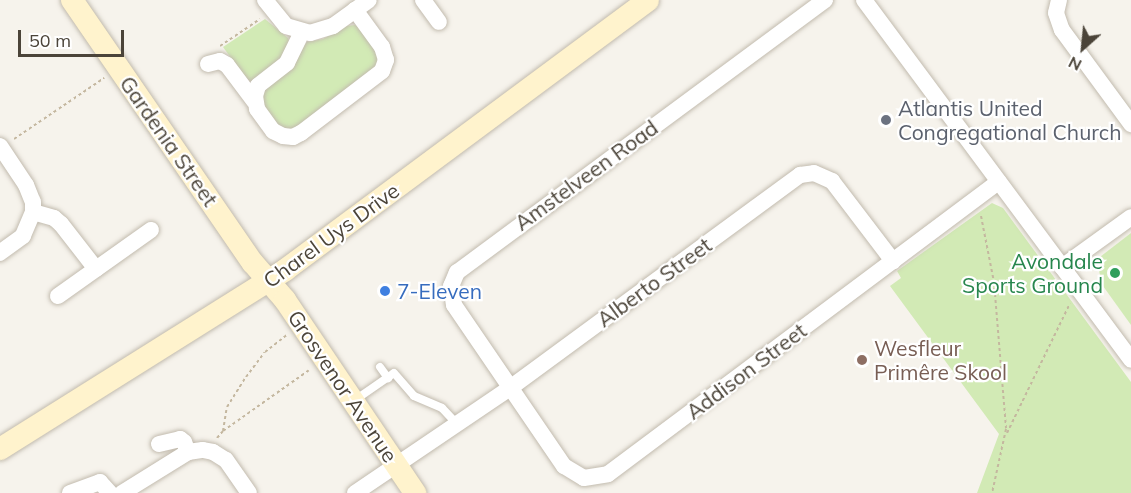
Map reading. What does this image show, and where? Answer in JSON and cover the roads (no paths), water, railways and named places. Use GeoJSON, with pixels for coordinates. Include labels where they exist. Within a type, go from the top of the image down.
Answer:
{"type":"FeatureCollection","features":[{"type":"Feature","properties":{"kind":"main road","name":"Gardenia Street"},"geometry":{"type":"LineString","coordinates":[[72,0],[253,263],[268,280]]}},
{"type":"Feature","properties":{"kind":"main road","name":"Charel Uys Drive"},"geometry":{"type":"LineString","coordinates":[[0,448],[268,280],[648,0]]}},
{"type":"Feature","properties":{"kind":"main road","name":"Grosvenor Avenue"},"geometry":{"type":"LineString","coordinates":[[268,280],[302,325],[415,493]]}},
{"type":"Feature","properties":{"kind":"street"},"geometry":{"type":"LineString","coordinates":[[423,0],[439,22]]}},
{"type":"Feature","properties":{"kind":"street","name":"Amstelveen Road"},"geometry":{"type":"LineString","coordinates":[[510,388],[454,305],[451,292],[457,272],[825,0]]}},
{"type":"Feature","properties":{"kind":"street"},"geometry":{"type":"LineString","coordinates":[[864,0],[1131,360]]}},
{"type":"Feature","properties":{"kind":"street"},"geometry":{"type":"LineString","coordinates":[[1059,0],[1056,13],[1062,30],[1131,124]]}},
{"type":"Feature","properties":{"kind":"street"},"geometry":{"type":"LineString","coordinates":[[207,64],[220,61],[227,65],[254,100],[273,130],[283,136],[293,137],[379,75],[384,66],[385,54],[362,5],[326,30],[302,32],[286,26],[268,4]]}},
{"type":"Feature","properties":{"kind":"street"},"geometry":{"type":"LineString","coordinates":[[254,100],[258,86],[287,63],[302,32]]}},
{"type":"Feature","properties":{"kind":"street"},"geometry":{"type":"LineString","coordinates":[[0,253],[23,236],[33,212],[33,202],[26,184],[1,147]]}},
{"type":"Feature","properties":{"kind":"street","name":"Alberto Street"},"geometry":{"type":"LineString","coordinates":[[355,493],[510,388],[800,175],[814,173],[832,181],[893,261]]}},
{"type":"Feature","properties":{"kind":"street","name":"Addison Street"},"geometry":{"type":"LineString","coordinates":[[510,388],[564,466],[576,476],[600,477],[999,182]]}},
{"type":"Feature","properties":{"kind":"street"},"geometry":{"type":"LineString","coordinates":[[33,212],[54,218],[61,224],[96,269]]}},
{"type":"Feature","properties":{"kind":"street"},"geometry":{"type":"LineString","coordinates":[[1062,267],[1131,217]]}},
{"type":"Feature","properties":{"kind":"street"},"geometry":{"type":"LineString","coordinates":[[58,296],[151,230]]}},
{"type":"Feature","properties":{"kind":"street"},"geometry":{"type":"LineString","coordinates":[[159,444],[180,439],[196,451],[226,460],[249,493]]}},
{"type":"Feature","properties":{"kind":"street"},"geometry":{"type":"LineString","coordinates":[[122,493],[196,451]]}},
{"type":"Feature","properties":{"kind":"street"},"geometry":{"type":"LineString","coordinates":[[70,493],[100,482],[110,493]]}},
{"type":"Feature","properties":{"kind":"lane"},"geometry":{"type":"LineString","coordinates":[[380,368],[414,396],[442,408],[457,424]]}},
{"type":"Feature","properties":{"kind":"lane"},"geometry":{"type":"LineString","coordinates":[[353,401],[391,376]]}},
{"type":"Feature","properties":{"kind":"place","name":"Atlantis United Congregational Church"},"geometry":{"type":"Point","coordinates":[886,120]}},
{"type":"Feature","properties":{"kind":"place","name":"Avondale Sports Ground"},"geometry":{"type":"Point","coordinates":[1115,273]}},
{"type":"Feature","properties":{"kind":"place","name":"7-Eleven"},"geometry":{"type":"Point","coordinates":[385,291]}},
{"type":"Feature","properties":{"kind":"place","name":"Wesfleur Primêre Skool"},"geometry":{"type":"Point","coordinates":[862,360]}}]}
